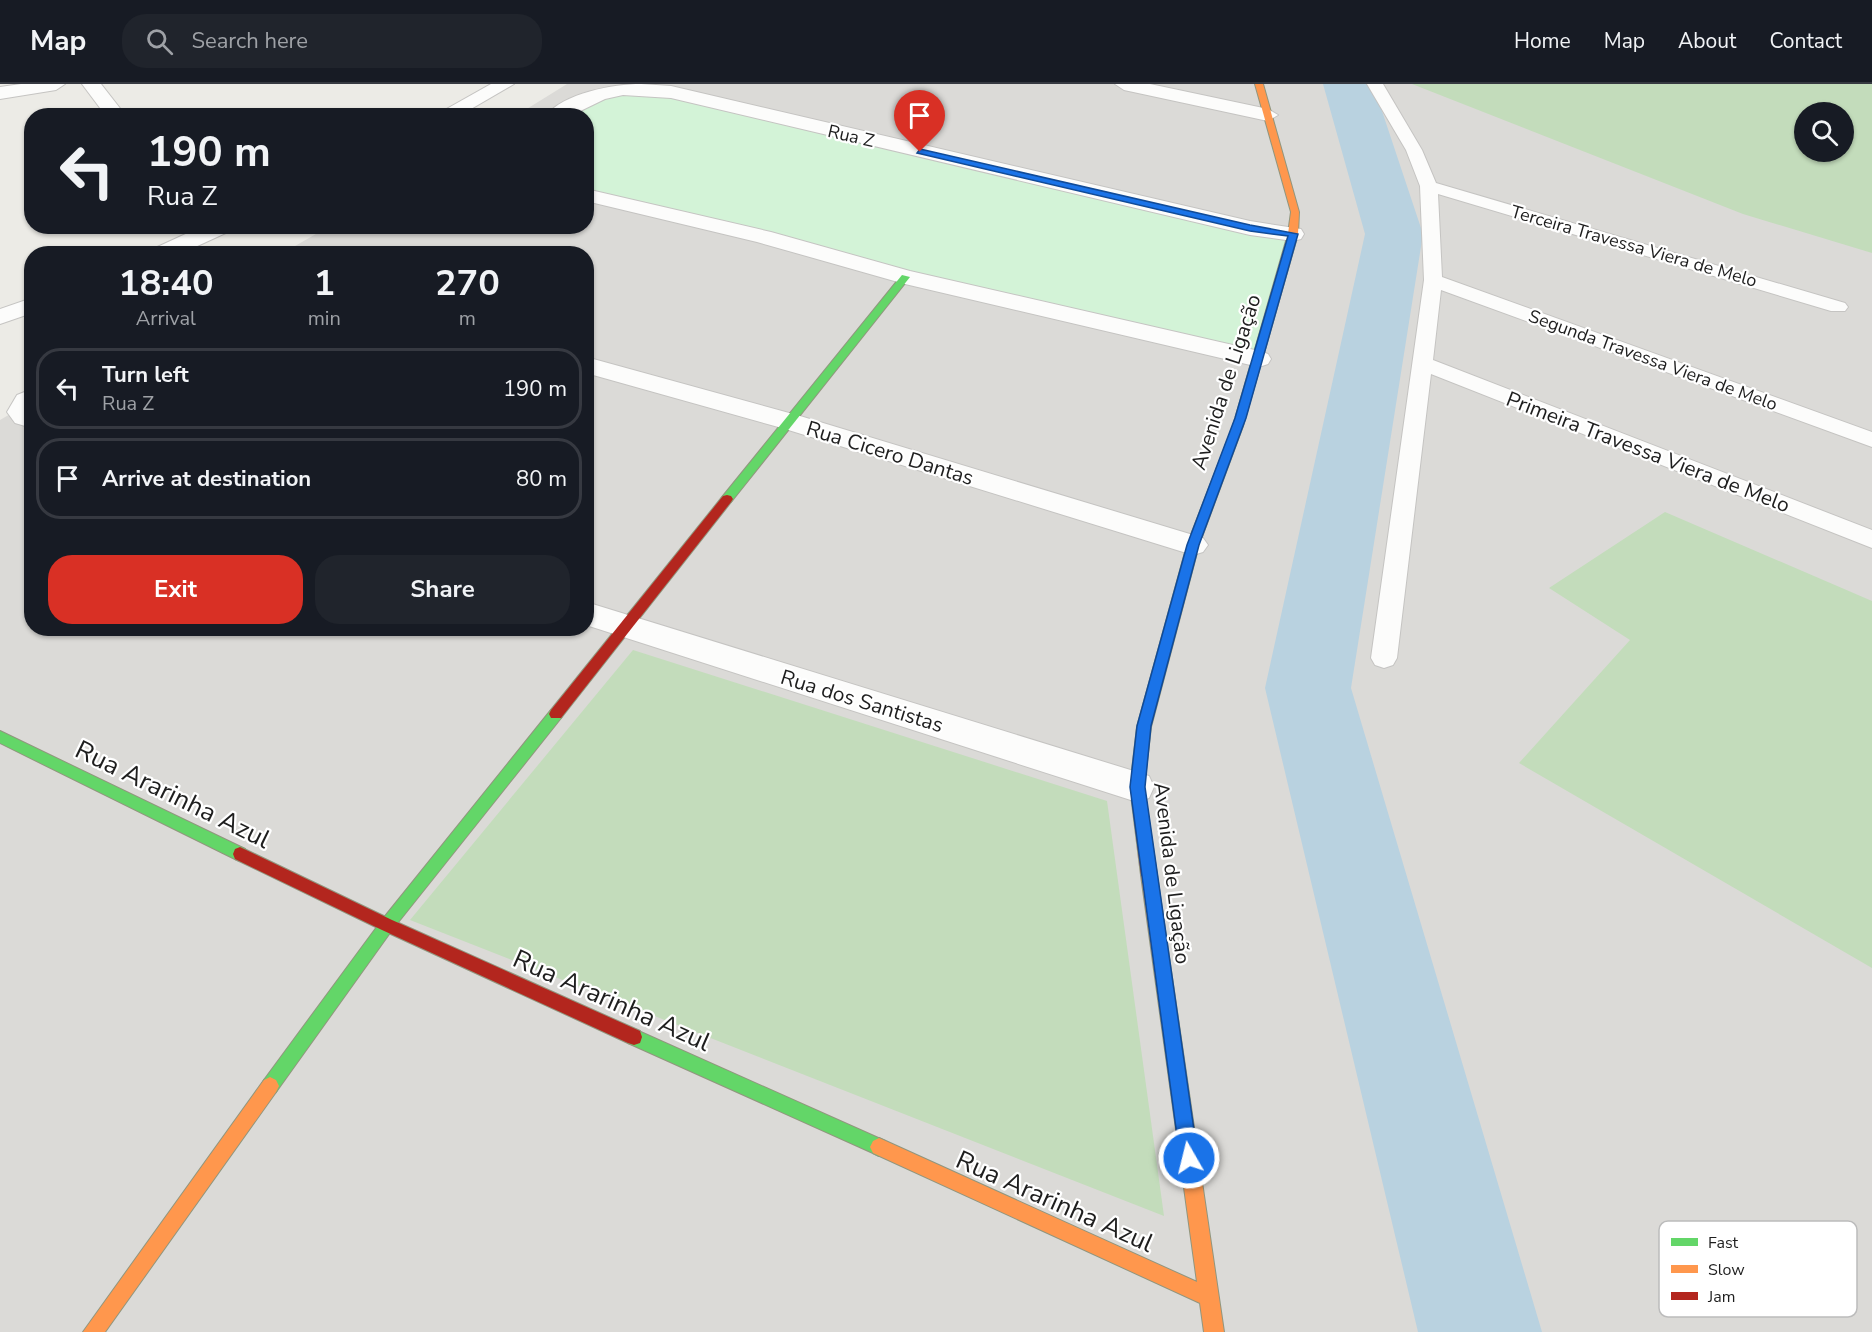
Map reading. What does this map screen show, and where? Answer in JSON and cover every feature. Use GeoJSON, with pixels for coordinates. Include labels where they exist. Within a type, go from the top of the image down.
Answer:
{"type":"FeatureCollection","features":[{"type":"Feature","properties":{"kind":"street"},"geometry":{"type":"LineString","coordinates":[[0,93],[56,84]]}},
{"type":"Feature","properties":{"kind":"street"},"geometry":{"type":"LineString","coordinates":[[91,84],[110,108]]}},
{"type":"Feature","properties":{"kind":"street"},"geometry":{"type":"LineString","coordinates":[[457,84],[473,101]]}},
{"type":"Feature","properties":{"kind":"street"},"geometry":{"type":"LineString","coordinates":[[459,108],[505,84]]}},
{"type":"Feature","properties":{"kind":"street"},"geometry":{"type":"LineString","coordinates":[[1124,84],[1268,115]]}},
{"type":"Feature","properties":{"kind":"street","name":"Avenida de Ligação"},"geometry":{"type":"LineString","coordinates":[[1214,1332],[1137,787],[1144,726],[1193,545],[1240,418],[1259,359],[1293,234],[1295,212],[1259,84]]}},
{"type":"Feature","properties":{"kind":"street","name":"Rua Z"},"geometry":{"type":"LineString","coordinates":[[570,108],[596,94],[620,88],[671,92],[1216,220],[1293,234]]}},
{"type":"Feature","properties":{"kind":"street"},"geometry":{"type":"LineString","coordinates":[[594,197],[763,237],[905,278],[1259,359]]}},
{"type":"Feature","properties":{"kind":"street"},"geometry":{"type":"LineString","coordinates":[[177,246],[202,234]]}},
{"type":"Feature","properties":{"kind":"street"},"geometry":{"type":"LineString","coordinates":[[93,1332],[387,925],[905,278]]}},
{"type":"Feature","properties":{"kind":"street","name":"Rua Cicero Dantas"},"geometry":{"type":"LineString","coordinates":[[594,367],[791,422],[1193,545]]}},
{"type":"Feature","properties":{"kind":"street","name":"Rua dos Santistas"},"geometry":{"type":"LineString","coordinates":[[594,616],[1137,787]]}},
{"type":"Feature","properties":{"kind":"street","name":"Rua Ararinha Azul"},"geometry":{"type":"LineString","coordinates":[[0,737],[387,925],[1209,1297]]}},
{"type":"Feature","properties":{"kind":"lane"},"geometry":{"type":"LineString","coordinates":[[1375,84],[1414,150],[1429,186],[1433,280],[1424,364],[1384,658]]}},
{"type":"Feature","properties":{"kind":"lane","name":"Terceira Travessa Viera de Melo"},"geometry":{"type":"LineString","coordinates":[[1429,186],[1838,307]]}},
{"type":"Feature","properties":{"kind":"lane","name":"Segunda Travessa Viera de Melo"},"geometry":{"type":"LineString","coordinates":[[1433,280],[1872,440]]}},
{"type":"Feature","properties":{"kind":"lane","name":"Primeira Travessa Viera de Melo"},"geometry":{"type":"LineString","coordinates":[[1424,364],[1872,539]]}},
{"type":"Feature","properties":{"kind":"shaded area"},"geometry":{"type":"Polygon","coordinates":[[[567,84],[1872,84],[1872,1332],[0,1332],[0,420],[24,406],[24,636],[594,636],[594,246],[295,246],[316,234],[594,234],[594,108],[528,108],[567,84]]]}},
{"type":"Feature","properties":{"kind":"green space"},"geometry":{"type":"Polygon","coordinates":[[[1412,84],[1872,84],[1872,253],[1743,214],[1412,84]]]}},
{"type":"Feature","properties":{"kind":"green space"},"geometry":{"type":"Polygon","coordinates":[[[632,86],[1296,234],[1261,358],[594,194],[594,108],[580,108],[632,86]]]}},
{"type":"Feature","properties":{"kind":"green space"},"geometry":{"type":"Polygon","coordinates":[[[1665,512],[1872,601],[1872,968],[1519,763],[1630,640],[1549,588],[1665,512]]]}},
{"type":"Feature","properties":{"kind":"green space"},"geometry":{"type":"Polygon","coordinates":[[[633,650],[1107,801],[1164,1216],[410,920],[633,650]]]}},
{"type":"Feature","properties":{"kind":"waterway"},"geometry":{"type":"LineString","coordinates":[[1348,84],[1394,234],[1308,688],[1480,1332]]}},
{"type":"Feature","properties":{"kind":"traffic: fast"},"geometry":{"type":"LineString","coordinates":[[727,499],[905,277]]}},
{"type":"Feature","properties":{"kind":"traffic: fast"},"geometry":{"type":"LineString","coordinates":[[270,1086],[387,925],[556,714]]}},
{"type":"Feature","properties":{"kind":"traffic: fast"},"geometry":{"type":"LineString","coordinates":[[0,737],[240,854]]}},
{"type":"Feature","properties":{"kind":"traffic: fast"},"geometry":{"type":"LineString","coordinates":[[634,1037],[879,1147]]}},
{"type":"Feature","properties":{"kind":"traffic: slow"},"geometry":{"type":"LineString","coordinates":[[1238,426],[1293,234],[1295,212],[1259,84]]}},
{"type":"Feature","properties":{"kind":"traffic: slow"},"geometry":{"type":"LineString","coordinates":[[1149,875],[1214,1332]]}},
{"type":"Feature","properties":{"kind":"traffic: slow"},"geometry":{"type":"LineString","coordinates":[[93,1332],[270,1086]]}},
{"type":"Feature","properties":{"kind":"traffic: slow"},"geometry":{"type":"LineString","coordinates":[[879,1147],[1209,1297]]}},
{"type":"Feature","properties":{"kind":"traffic: jam"},"geometry":{"type":"LineString","coordinates":[[1149,875],[1137,787],[1144,727],[1193,545],[1238,426]]}},
{"type":"Feature","properties":{"kind":"traffic: jam"},"geometry":{"type":"LineString","coordinates":[[556,714],[727,499]]}},
{"type":"Feature","properties":{"kind":"traffic: jam"},"geometry":{"type":"LineString","coordinates":[[240,854],[387,925],[634,1037]]}},
{"type":"Feature","properties":{"kind":"route"},"geometry":{"type":"LineString","coordinates":[[920,152],[1250,228],[1293,234],[1259,359],[1240,418],[1193,545],[1144,726],[1137,787],[1189,1158]]}}]}
